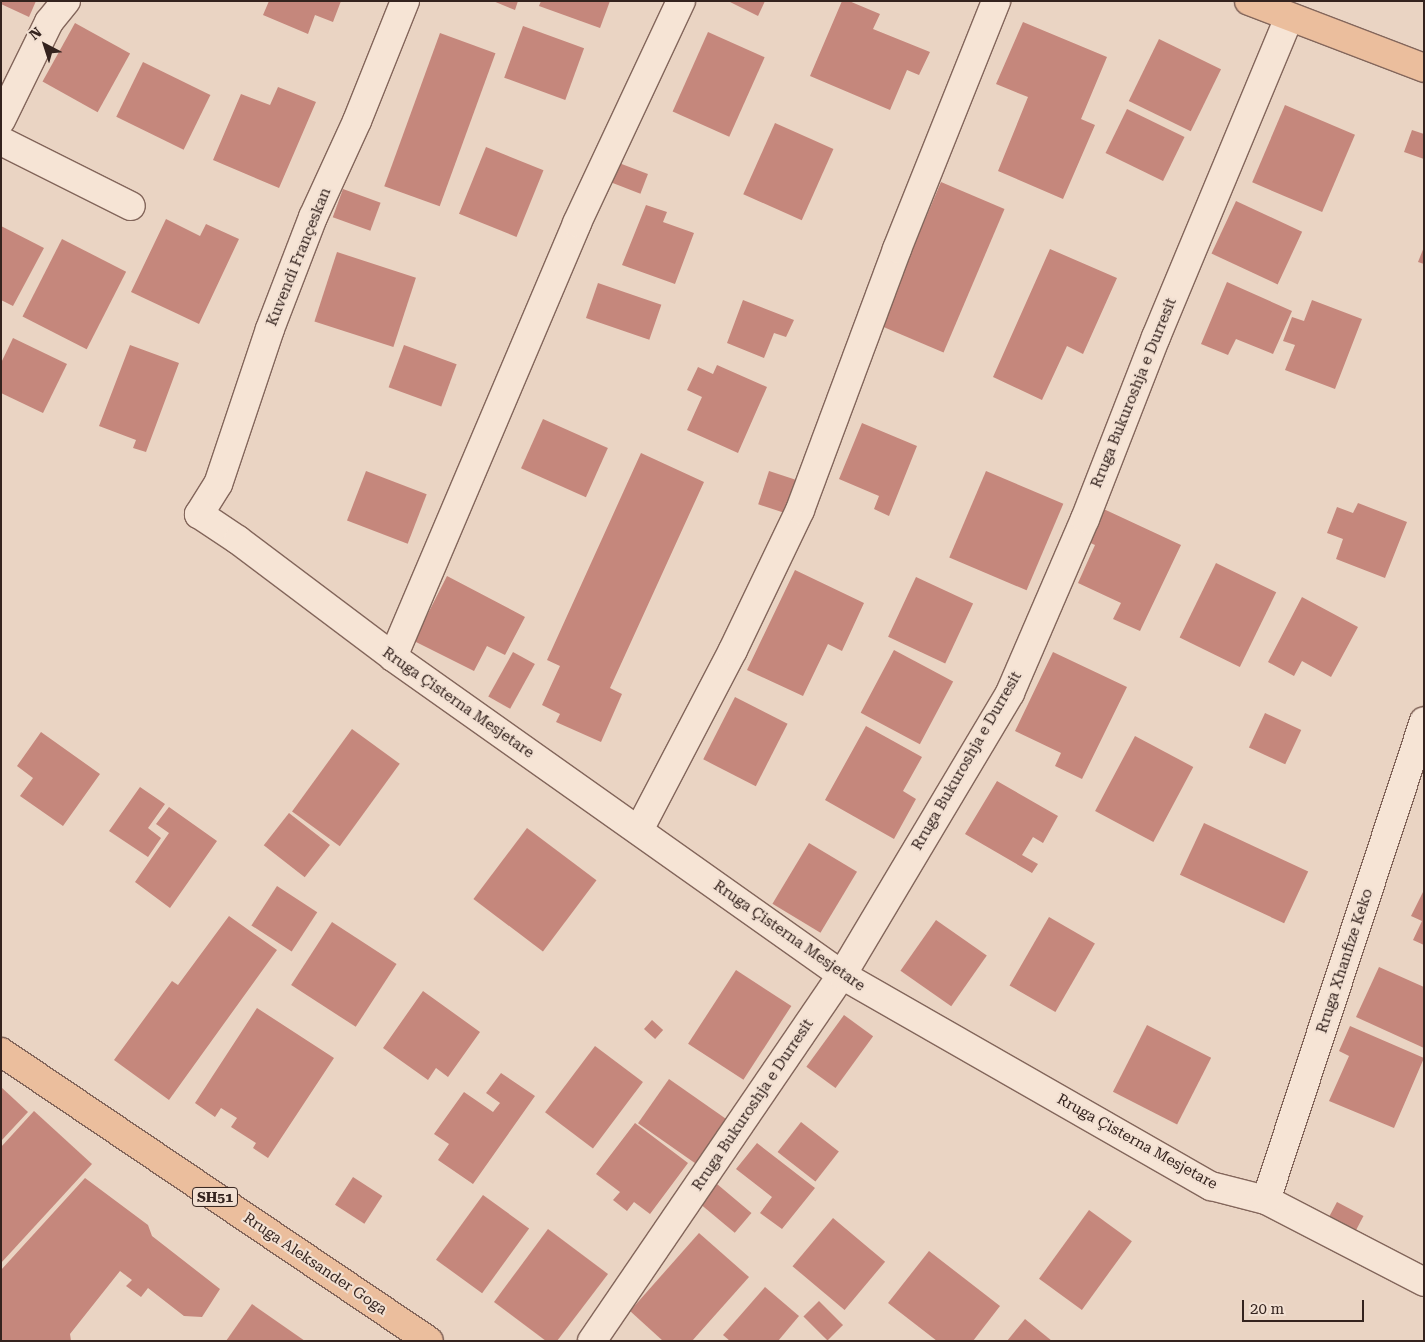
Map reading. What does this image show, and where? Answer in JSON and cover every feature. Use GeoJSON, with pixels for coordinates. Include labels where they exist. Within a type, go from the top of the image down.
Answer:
{"type":"FeatureCollection","features":[{"type":"Feature","properties":{"kind":"main road"},"geometry":{"type":"LineString","coordinates":[[1249,1],[1289,18],[1424,68]]}},
{"type":"Feature","properties":{"kind":"main road","name":"Rruga Aleksander Goga"},"geometry":{"type":"LineString","coordinates":[[1,1052],[429,1341]]}},
{"type":"Feature","properties":{"kind":"street"},"geometry":{"type":"LineString","coordinates":[[1,120],[49,22],[66,1]]}},
{"type":"Feature","properties":{"kind":"street","name":"Kuvendi Françeskan"},"geometry":{"type":"LineString","coordinates":[[199,514],[218,484],[270,329],[310,226],[357,121],[405,1]]}},
{"type":"Feature","properties":{"kind":"street"},"geometry":{"type":"LineString","coordinates":[[393,658],[577,223],[681,1]]}},
{"type":"Feature","properties":{"kind":"street"},"geometry":{"type":"LineString","coordinates":[[639,830],[733,650],[800,510],[897,249],[996,1]]}},
{"type":"Feature","properties":{"kind":"street","name":"Rruga Bukuroshja e Durresit"},"geometry":{"type":"LineString","coordinates":[[592,1341],[842,975],[1010,693],[1085,518],[1160,328],[1289,18]]}},
{"type":"Feature","properties":{"kind":"street"},"geometry":{"type":"LineString","coordinates":[[1,141],[131,206]]}},
{"type":"Feature","properties":{"kind":"street","name":"Rruga Çisterna Mesjetare"},"geometry":{"type":"LineString","coordinates":[[199,514],[238,540],[393,658],[842,975],[1211,1186],[1266,1200],[1424,1282]]}},
{"type":"Feature","properties":{"kind":"street","name":"Rruga Xhanfize Keko"},"geometry":{"type":"LineString","coordinates":[[1266,1200],[1424,721]]}},
{"type":"Feature","properties":{"kind":"building"},"geometry":{"type":"Polygon","coordinates":[[[1,1],[36,1],[29,17],[1,4],[1,1]]]}},
{"type":"Feature","properties":{"kind":"building"},"geometry":{"type":"Polygon","coordinates":[[[269,1],[341,1],[333,22],[315,15],[308,34],[263,15],[269,1]]]}},
{"type":"Feature","properties":{"kind":"building"},"geometry":{"type":"Polygon","coordinates":[[[493,1],[518,1],[515,10],[493,1]]]}},
{"type":"Feature","properties":{"kind":"building"},"geometry":{"type":"Polygon","coordinates":[[[541,1],[610,1],[600,28],[539,6],[541,1]]]}},
{"type":"Feature","properties":{"kind":"building"},"geometry":{"type":"Polygon","coordinates":[[[728,1],[765,1],[758,16],[728,1]]]}},
{"type":"Feature","properties":{"kind":"building"},"geometry":{"type":"Polygon","coordinates":[[[842,1],[849,1],[880,14],[873,29],[930,52],[919,75],[907,70],[890,110],[810,76],[842,1]]]}},
{"type":"Feature","properties":{"kind":"building"},"geometry":{"type":"Polygon","coordinates":[[[1023,22],[1107,57],[1081,119],[1095,125],[1063,199],[998,171],[1028,97],[996,84],[1023,22]]]}},
{"type":"Feature","properties":{"kind":"building"},"geometry":{"type":"Polygon","coordinates":[[[75,23],[130,54],[98,112],[43,82],[75,23]]]}},
{"type":"Feature","properties":{"kind":"building"},"geometry":{"type":"Polygon","coordinates":[[[523,26],[584,48],[565,100],[504,78],[523,26]]]}},
{"type":"Feature","properties":{"kind":"building"},"geometry":{"type":"Polygon","coordinates":[[[708,32],[765,57],[729,137],[673,111],[708,32]]]}},
{"type":"Feature","properties":{"kind":"building"},"geometry":{"type":"Polygon","coordinates":[[[440,33],[495,53],[440,206],[384,186],[440,33]]]}},
{"type":"Feature","properties":{"kind":"building"},"geometry":{"type":"Polygon","coordinates":[[[1159,39],[1221,69],[1191,131],[1129,101],[1159,39]]]}},
{"type":"Feature","properties":{"kind":"building"},"geometry":{"type":"Polygon","coordinates":[[[143,62],[210,95],[184,150],[116,117],[143,62]]]}},
{"type":"Feature","properties":{"kind":"building"},"geometry":{"type":"Polygon","coordinates":[[[278,87],[316,102],[279,188],[213,160],[241,94],[270,105],[278,87]]]}},
{"type":"Feature","properties":{"kind":"building"},"geometry":{"type":"Polygon","coordinates":[[[1285,105],[1355,135],[1322,212],[1252,182],[1285,105]]]}},
{"type":"Feature","properties":{"kind":"building"},"geometry":{"type":"Polygon","coordinates":[[[1127,109],[1185,137],[1163,181],[1106,153],[1127,109]]]}},
{"type":"Feature","properties":{"kind":"building"},"geometry":{"type":"Polygon","coordinates":[[[775,123],[833,149],[802,220],[743,194],[775,123]]]}},
{"type":"Feature","properties":{"kind":"building"},"geometry":{"type":"Polygon","coordinates":[[[1412,130],[1424,134],[1424,159],[1404,152],[1412,130]]]}},
{"type":"Feature","properties":{"kind":"building"},"geometry":{"type":"Polygon","coordinates":[[[486,147],[543,170],[517,237],[459,214],[486,147]]]}},
{"type":"Feature","properties":{"kind":"building"},"geometry":{"type":"Polygon","coordinates":[[[619,163],[648,174],[640,194],[611,183],[619,163]]]}},
{"type":"Feature","properties":{"kind":"building"},"geometry":{"type":"Polygon","coordinates":[[[941,182],[1005,209],[944,353],[880,326],[941,182]]]}},
{"type":"Feature","properties":{"kind":"building"},"geometry":{"type":"Polygon","coordinates":[[[343,189],[381,203],[370,231],[333,217],[343,189]]]}},
{"type":"Feature","properties":{"kind":"building"},"geometry":{"type":"Polygon","coordinates":[[[1236,201],[1302,232],[1278,284],[1211,254],[1236,201]]]}},
{"type":"Feature","properties":{"kind":"building"},"geometry":{"type":"Polygon","coordinates":[[[646,205],[667,212],[663,222],[694,233],[675,284],[622,265],[646,205]]]}},
{"type":"Feature","properties":{"kind":"building"},"geometry":{"type":"Polygon","coordinates":[[[166,219],[200,236],[206,224],[239,239],[199,324],[131,292],[166,219]]]}},
{"type":"Feature","properties":{"kind":"building"},"geometry":{"type":"Polygon","coordinates":[[[1,226],[44,248],[13,306],[1,300],[1,226]]]}},
{"type":"Feature","properties":{"kind":"building"},"geometry":{"type":"Polygon","coordinates":[[[62,239],[126,272],[87,349],[23,317],[62,239]]]}},
{"type":"Feature","properties":{"kind":"building"},"geometry":{"type":"Polygon","coordinates":[[[1424,247],[1424,264],[1418,262],[1424,247]]]}},
{"type":"Feature","properties":{"kind":"building"},"geometry":{"type":"Polygon","coordinates":[[[1050,249],[1117,278],[1083,354],[1067,346],[1042,400],[993,377],[1050,249]]]}},
{"type":"Feature","properties":{"kind":"building"},"geometry":{"type":"Polygon","coordinates":[[[337,252],[416,278],[393,347],[314,321],[337,252]]]}},
{"type":"Feature","properties":{"kind":"building"},"geometry":{"type":"Polygon","coordinates":[[[1227,282],[1292,311],[1273,354],[1236,339],[1228,355],[1201,344],[1227,282]]]}},
{"type":"Feature","properties":{"kind":"building"},"geometry":{"type":"Polygon","coordinates":[[[598,283],[661,305],[649,340],[586,318],[598,283]]]}},
{"type":"Feature","properties":{"kind":"building"},"geometry":{"type":"Polygon","coordinates":[[[743,300],[794,320],[786,337],[774,333],[764,358],[727,343],[743,300]]]}},
{"type":"Feature","properties":{"kind":"building"},"geometry":{"type":"Polygon","coordinates":[[[1312,300],[1362,319],[1335,389],[1285,370],[1295,345],[1283,341],[1292,317],[1304,321],[1312,300]]]}},
{"type":"Feature","properties":{"kind":"building"},"geometry":{"type":"Polygon","coordinates":[[[13,338],[67,364],[43,413],[1,393],[1,363],[13,338]]]}},
{"type":"Feature","properties":{"kind":"building"},"geometry":{"type":"Polygon","coordinates":[[[130,345],[179,363],[146,452],[133,448],[136,440],[99,426],[130,345]]]}},
{"type":"Feature","properties":{"kind":"building"},"geometry":{"type":"Polygon","coordinates":[[[404,345],[457,364],[441,406],[389,387],[404,345]]]}},
{"type":"Feature","properties":{"kind":"building"},"geometry":{"type":"Polygon","coordinates":[[[717,365],[767,387],[738,453],[687,430],[702,397],[687,390],[698,367],[713,374],[717,365]]]}},
{"type":"Feature","properties":{"kind":"building"},"geometry":{"type":"Polygon","coordinates":[[[543,419],[608,448],[586,497],[521,468],[543,419]]]}},
{"type":"Feature","properties":{"kind":"building"},"geometry":{"type":"Polygon","coordinates":[[[862,423],[917,446],[889,516],[874,509],[879,496],[839,479],[862,423]]]}},
{"type":"Feature","properties":{"kind":"building"},"geometry":{"type":"Polygon","coordinates":[[[641,453],[704,482],[610,688],[622,694],[601,742],[556,722],[560,714],[542,705],[560,666],[547,660],[641,453]]]}},
{"type":"Feature","properties":{"kind":"building"},"geometry":{"type":"Polygon","coordinates":[[[366,471],[427,494],[408,544],[347,520],[366,471]]]}},
{"type":"Feature","properties":{"kind":"building"},"geometry":{"type":"Polygon","coordinates":[[[769,471],[796,480],[785,513],[758,504],[769,471]]]}},
{"type":"Feature","properties":{"kind":"building"},"geometry":{"type":"Polygon","coordinates":[[[986,471],[1063,504],[1027,590],[949,558],[986,471]]]}},
{"type":"Feature","properties":{"kind":"building"},"geometry":{"type":"Polygon","coordinates":[[[1358,503],[1407,522],[1385,578],[1336,559],[1343,539],[1327,533],[1337,507],[1353,513],[1358,503]]]}},
{"type":"Feature","properties":{"kind":"building"},"geometry":{"type":"Polygon","coordinates":[[[1095,505],[1181,545],[1140,631],[1113,619],[1121,603],[1078,583],[1095,545],[1079,538],[1095,505]]]}},
{"type":"Feature","properties":{"kind":"building"},"geometry":{"type":"Polygon","coordinates":[[[1216,563],[1276,592],[1240,667],[1180,638],[1216,563]]]}},
{"type":"Feature","properties":{"kind":"building"},"geometry":{"type":"Polygon","coordinates":[[[795,570],[864,603],[842,651],[828,644],[803,696],[747,670],[795,570]]]}},
{"type":"Feature","properties":{"kind":"building"},"geometry":{"type":"Polygon","coordinates":[[[447,576],[525,617],[505,655],[487,646],[474,671],[414,641],[447,576]]]}},
{"type":"Feature","properties":{"kind":"building"},"geometry":{"type":"Polygon","coordinates":[[[916,577],[973,604],[945,663],[888,637],[916,577]]]}},
{"type":"Feature","properties":{"kind":"building"},"geometry":{"type":"Polygon","coordinates":[[[1302,597],[1358,627],[1331,677],[1302,661],[1294,676],[1268,662],[1302,597]]]}},
{"type":"Feature","properties":{"kind":"building"},"geometry":{"type":"Polygon","coordinates":[[[894,650],[953,681],[920,744],[861,713],[894,650]]]}},
{"type":"Feature","properties":{"kind":"building"},"geometry":{"type":"Polygon","coordinates":[[[513,652],[535,664],[510,709],[488,697],[513,652]]]}},
{"type":"Feature","properties":{"kind":"building"},"geometry":{"type":"Polygon","coordinates":[[[1053,652],[1127,687],[1082,779],[1055,766],[1061,753],[1015,731],[1053,652]]]}},
{"type":"Feature","properties":{"kind":"building"},"geometry":{"type":"Polygon","coordinates":[[[735,697],[788,724],[756,786],[703,759],[735,697]]]}},
{"type":"Feature","properties":{"kind":"building"},"geometry":{"type":"Polygon","coordinates":[[[1265,713],[1301,730],[1285,764],[1249,747],[1265,713]]]}},
{"type":"Feature","properties":{"kind":"building"},"geometry":{"type":"Polygon","coordinates":[[[866,726],[922,757],[903,791],[916,799],[894,839],[825,800],[866,726]]]}},
{"type":"Feature","properties":{"kind":"building"},"geometry":{"type":"Polygon","coordinates":[[[352,729],[400,764],[340,846],[292,812],[352,729]]]}},
{"type":"Feature","properties":{"kind":"building"},"geometry":{"type":"Polygon","coordinates":[[[41,732],[100,774],[63,826],[20,796],[33,778],[17,766],[41,732]]]}},
{"type":"Feature","properties":{"kind":"building"},"geometry":{"type":"Polygon","coordinates":[[[1135,736],[1193,767],[1153,842],[1095,811],[1135,736]]]}},
{"type":"Feature","properties":{"kind":"building"},"geometry":{"type":"Polygon","coordinates":[[[997,781],[1058,816],[1043,843],[1033,837],[1022,855],[1038,864],[1032,873],[965,834],[997,781]]]}},
{"type":"Feature","properties":{"kind":"building"},"geometry":{"type":"Polygon","coordinates":[[[140,787],[165,804],[148,828],[161,838],[148,857],[109,831],[140,787]]]}},
{"type":"Feature","properties":{"kind":"building"},"geometry":{"type":"Polygon","coordinates":[[[169,807],[217,841],[170,908],[135,882],[169,833],[156,824],[169,807]]]}},
{"type":"Feature","properties":{"kind":"building"},"geometry":{"type":"Polygon","coordinates":[[[289,813],[330,845],[305,877],[264,845],[289,813]]]}},
{"type":"Feature","properties":{"kind":"building"},"geometry":{"type":"Polygon","coordinates":[[[1204,823],[1308,872],[1284,923],[1180,875],[1204,823]]]}},
{"type":"Feature","properties":{"kind":"building"},"geometry":{"type":"Polygon","coordinates":[[[527,828],[596,880],[543,951],[473,899],[527,828]]]}},
{"type":"Feature","properties":{"kind":"building"},"geometry":{"type":"Polygon","coordinates":[[[809,843],[857,872],[820,933],[772,904],[809,843]]]}},
{"type":"Feature","properties":{"kind":"building"},"geometry":{"type":"Polygon","coordinates":[[[277,886],[317,912],[292,952],[251,925],[277,886]]]}},
{"type":"Feature","properties":{"kind":"building"},"geometry":{"type":"Polygon","coordinates":[[[1424,890],[1424,945],[1413,940],[1422,921],[1411,916],[1424,890]]]}},
{"type":"Feature","properties":{"kind":"building"},"geometry":{"type":"Polygon","coordinates":[[[229,916],[277,950],[169,1100],[114,1060],[172,981],[178,985],[229,916]]]}},
{"type":"Feature","properties":{"kind":"building"},"geometry":{"type":"Polygon","coordinates":[[[1049,917],[1095,944],[1055,1012],[1010,985],[1049,917]]]}},
{"type":"Feature","properties":{"kind":"building"},"geometry":{"type":"Polygon","coordinates":[[[936,920],[987,956],[951,1006],[900,971],[936,920]]]}},
{"type":"Feature","properties":{"kind":"building"},"geometry":{"type":"Polygon","coordinates":[[[332,922],[397,964],[356,1027],[291,985],[332,922]]]}},
{"type":"Feature","properties":{"kind":"building"},"geometry":{"type":"Polygon","coordinates":[[[1379,967],[1424,987],[1424,1048],[1356,1017],[1379,967]]]}},
{"type":"Feature","properties":{"kind":"building"},"geometry":{"type":"Polygon","coordinates":[[[736,970],[791,1006],[743,1080],[688,1044],[736,970]]]}},
{"type":"Feature","properties":{"kind":"building"},"geometry":{"type":"Polygon","coordinates":[[[423,991],[480,1032],[448,1077],[436,1068],[428,1080],[383,1048],[423,991]]]}},
{"type":"Feature","properties":{"kind":"building"},"geometry":{"type":"Polygon","coordinates":[[[257,1008],[334,1058],[268,1158],[253,1148],[256,1143],[231,1127],[237,1118],[221,1108],[215,1117],[195,1103],[257,1008]]]}},
{"type":"Feature","properties":{"kind":"building"},"geometry":{"type":"Polygon","coordinates":[[[844,1015],[873,1036],[836,1088],[806,1067],[844,1015]]]}},
{"type":"Feature","properties":{"kind":"building"},"geometry":{"type":"Polygon","coordinates":[[[652,1020],[663,1030],[655,1039],[644,1029],[652,1020]]]}},
{"type":"Feature","properties":{"kind":"building"},"geometry":{"type":"Polygon","coordinates":[[[1147,1025],[1211,1058],[1177,1125],[1113,1092],[1147,1025]]]}},
{"type":"Feature","properties":{"kind":"building"},"geometry":{"type":"Polygon","coordinates":[[[1350,1026],[1424,1058],[1394,1128],[1329,1101],[1349,1056],[1339,1051],[1350,1026]]]}},
{"type":"Feature","properties":{"kind":"building"},"geometry":{"type":"Polygon","coordinates":[[[595,1046],[643,1082],[593,1148],[545,1112],[595,1046]]]}},
{"type":"Feature","properties":{"kind":"building"},"geometry":{"type":"Polygon","coordinates":[[[501,1073],[535,1096],[473,1184],[438,1160],[449,1144],[434,1134],[464,1092],[493,1112],[500,1103],[486,1093],[501,1073]]]}},
{"type":"Feature","properties":{"kind":"building"},"geometry":{"type":"Polygon","coordinates":[[[669,1079],[728,1120],[697,1165],[638,1123],[669,1079]]]}},
{"type":"Feature","properties":{"kind":"building"},"geometry":{"type":"Polygon","coordinates":[[[1,1087],[28,1112],[1,1141],[1,1087]]]}},
{"type":"Feature","properties":{"kind":"building"},"geometry":{"type":"Polygon","coordinates":[[[34,1111],[92,1164],[1,1263],[1,1147],[34,1111]]]}},
{"type":"Feature","properties":{"kind":"building"},"geometry":{"type":"Polygon","coordinates":[[[801,1122],[839,1152],[815,1181],[778,1152],[801,1122]]]}},
{"type":"Feature","properties":{"kind":"building"},"geometry":{"type":"Polygon","coordinates":[[[635,1123],[688,1163],[650,1214],[634,1202],[627,1211],[613,1200],[620,1192],[596,1174],[635,1123]]]}},
{"type":"Feature","properties":{"kind":"building"},"geometry":{"type":"Polygon","coordinates":[[[757,1143],[815,1188],[782,1229],[760,1213],[772,1197],[736,1169],[757,1143]]]}},
{"type":"Feature","properties":{"kind":"building"},"geometry":{"type":"Polygon","coordinates":[[[353,1177],[382,1196],[364,1224],[335,1205],[353,1177]]]}},
{"type":"Feature","properties":{"kind":"building"},"geometry":{"type":"Polygon","coordinates":[[[85,1178],[148,1225],[152,1236],[220,1289],[202,1317],[184,1316],[148,1288],[141,1297],[126,1286],[132,1280],[120,1271],[70,1334],[71,1341],[1,1341],[1,1270],[85,1178]]]}},
{"type":"Feature","properties":{"kind":"building"},"geometry":{"type":"Polygon","coordinates":[[[717,1184],[751,1213],[735,1233],[700,1204],[717,1184]]]}},
{"type":"Feature","properties":{"kind":"building"},"geometry":{"type":"Polygon","coordinates":[[[483,1195],[529,1229],[482,1293],[436,1260],[483,1195]]]}},
{"type":"Feature","properties":{"kind":"building"},"geometry":{"type":"Polygon","coordinates":[[[1337,1202],[1363,1216],[1352,1238],[1325,1224],[1337,1202]]]}},
{"type":"Feature","properties":{"kind":"building"},"geometry":{"type":"Polygon","coordinates":[[[1089,1210],[1132,1241],[1082,1310],[1039,1279],[1089,1210]]]}},
{"type":"Feature","properties":{"kind":"building"},"geometry":{"type":"Polygon","coordinates":[[[833,1218],[885,1262],[845,1310],[793,1266],[833,1218]]]}},
{"type":"Feature","properties":{"kind":"building"},"geometry":{"type":"Polygon","coordinates":[[[548,1229],[608,1274],[557,1341],[546,1341],[494,1302],[548,1229]]]}},
{"type":"Feature","properties":{"kind":"building"},"geometry":{"type":"Polygon","coordinates":[[[699,1233],[749,1277],[692,1341],[663,1341],[630,1311],[699,1233]]]}},
{"type":"Feature","properties":{"kind":"building"},"geometry":{"type":"Polygon","coordinates":[[[929,1251],[1000,1306],[973,1341],[937,1341],[888,1303],[929,1251]]]}},
{"type":"Feature","properties":{"kind":"building"},"geometry":{"type":"Polygon","coordinates":[[[765,1287],[799,1316],[778,1341],[730,1341],[723,1335],[765,1287]]]}},
{"type":"Feature","properties":{"kind":"building"},"geometry":{"type":"Polygon","coordinates":[[[819,1301],[843,1325],[827,1341],[803,1317],[819,1301]]]}},
{"type":"Feature","properties":{"kind":"building"},"geometry":{"type":"Polygon","coordinates":[[[252,1304],[305,1341],[226,1341],[252,1304]]]}},
{"type":"Feature","properties":{"kind":"building"},"geometry":{"type":"Polygon","coordinates":[[[1025,1319],[1052,1341],[1007,1341],[1025,1319]]]}}]}
